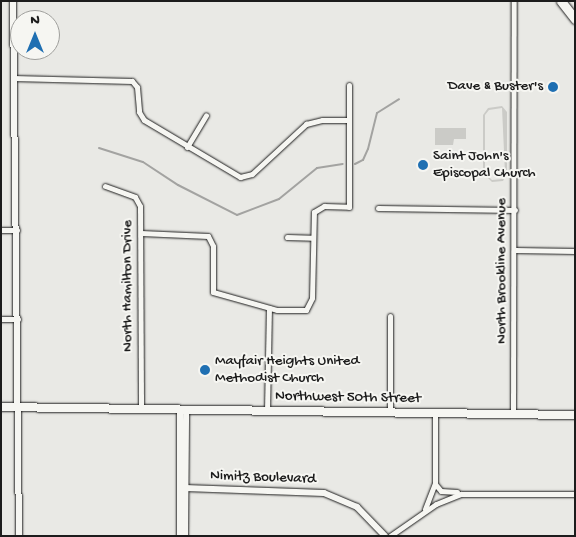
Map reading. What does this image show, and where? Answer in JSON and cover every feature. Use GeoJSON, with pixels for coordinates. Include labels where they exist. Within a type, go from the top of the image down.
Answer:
{"type":"FeatureCollection","features":[{"type":"Feature","properties":{"kind":"highway"},"geometry":{"type":"LineString","coordinates":[[561,1],[575,19]]}},
{"type":"Feature","properties":{"kind":"main road","name":"Northwest 50th Street"},"geometry":{"type":"LineString","coordinates":[[1,407],[575,415]]}},
{"type":"Feature","properties":{"kind":"street"},"geometry":{"type":"LineString","coordinates":[[13,1],[13,78],[18,230],[19,536]]}},
{"type":"Feature","properties":{"kind":"street","name":"North Brookline Avenue"},"geometry":{"type":"LineString","coordinates":[[513,414],[515,250],[514,1]]}},
{"type":"Feature","properties":{"kind":"street"},"geometry":{"type":"LineString","coordinates":[[13,78],[132,81],[138,87],[139,112],[144,120],[187,147],[244,177],[252,174],[306,124],[322,120],[349,120]]}},
{"type":"Feature","properties":{"kind":"street"},"geometry":{"type":"LineString","coordinates":[[141,234],[208,236],[213,246],[213,292],[269,308],[301,311],[309,307],[312,298],[313,216],[317,209],[349,207],[349,85]]}},
{"type":"Feature","properties":{"kind":"street"},"geometry":{"type":"LineString","coordinates":[[187,147],[206,115]]}},
{"type":"Feature","properties":{"kind":"street","name":"North Hamilton Drive"},"geometry":{"type":"LineString","coordinates":[[105,186],[138,201],[141,234],[141,409]]}},
{"type":"Feature","properties":{"kind":"street"},"geometry":{"type":"LineString","coordinates":[[378,208],[515,210]]}},
{"type":"Feature","properties":{"kind":"street"},"geometry":{"type":"LineString","coordinates":[[1,230],[18,230]]}},
{"type":"Feature","properties":{"kind":"street"},"geometry":{"type":"LineString","coordinates":[[287,238],[312,238]]}},
{"type":"Feature","properties":{"kind":"street"},"geometry":{"type":"LineString","coordinates":[[515,250],[575,251]]}},
{"type":"Feature","properties":{"kind":"street"},"geometry":{"type":"LineString","coordinates":[[267,411],[269,308]]}},
{"type":"Feature","properties":{"kind":"street"},"geometry":{"type":"LineString","coordinates":[[390,316],[390,413]]}},
{"type":"Feature","properties":{"kind":"street"},"geometry":{"type":"LineString","coordinates":[[1,319],[18,319]]}},
{"type":"Feature","properties":{"kind":"street"},"geometry":{"type":"LineString","coordinates":[[183,409],[185,488],[182,506],[185,536]]}},
{"type":"Feature","properties":{"kind":"street"},"geometry":{"type":"LineString","coordinates":[[180,536],[183,409]]}},
{"type":"Feature","properties":{"kind":"street"},"geometry":{"type":"LineString","coordinates":[[424,511],[435,483],[435,413]]}},
{"type":"Feature","properties":{"kind":"street"},"geometry":{"type":"LineString","coordinates":[[435,483],[441,491],[575,494]]}},
{"type":"Feature","properties":{"kind":"street","name":"Nimitz Boulevard"},"geometry":{"type":"LineString","coordinates":[[185,488],[324,492],[357,508],[385,536]]}},
{"type":"Feature","properties":{"kind":"street"},"geometry":{"type":"LineString","coordinates":[[390,536],[424,511],[452,496],[468,493]]}},
{"type":"Feature","properties":{"kind":"shaded area"},"geometry":{"type":"Polygon","coordinates":[[[502,106],[507,112],[507,173],[503,181],[492,182],[483,173],[483,115],[488,108],[502,106]],[[502,108],[489,110],[485,115],[485,173],[492,180],[502,179],[505,173],[502,108]]]}},
{"type":"Feature","properties":{"kind":"shaded area"},"geometry":{"type":"Polygon","coordinates":[[[435,128],[466,128],[466,139],[454,139],[453,145],[435,145],[435,128]]]}},
{"type":"Feature","properties":{"kind":"waterway"},"geometry":{"type":"LineString","coordinates":[[355,164],[363,160],[368,149],[377,113],[399,99]]}},
{"type":"Feature","properties":{"kind":"waterway"},"geometry":{"type":"LineString","coordinates":[[99,148],[143,162],[178,185],[237,215],[279,199],[317,168],[343,164]]}},
{"type":"Feature","properties":{"kind":"place","name":"Dave & Buster's"},"geometry":{"type":"Point","coordinates":[553,87]}},
{"type":"Feature","properties":{"kind":"place","name":"Saint John's Episcopal Church"},"geometry":{"type":"Point","coordinates":[423,165]}},
{"type":"Feature","properties":{"kind":"place","name":"Mayfair Heights United Methodist Church"},"geometry":{"type":"Point","coordinates":[205,370]}}]}
